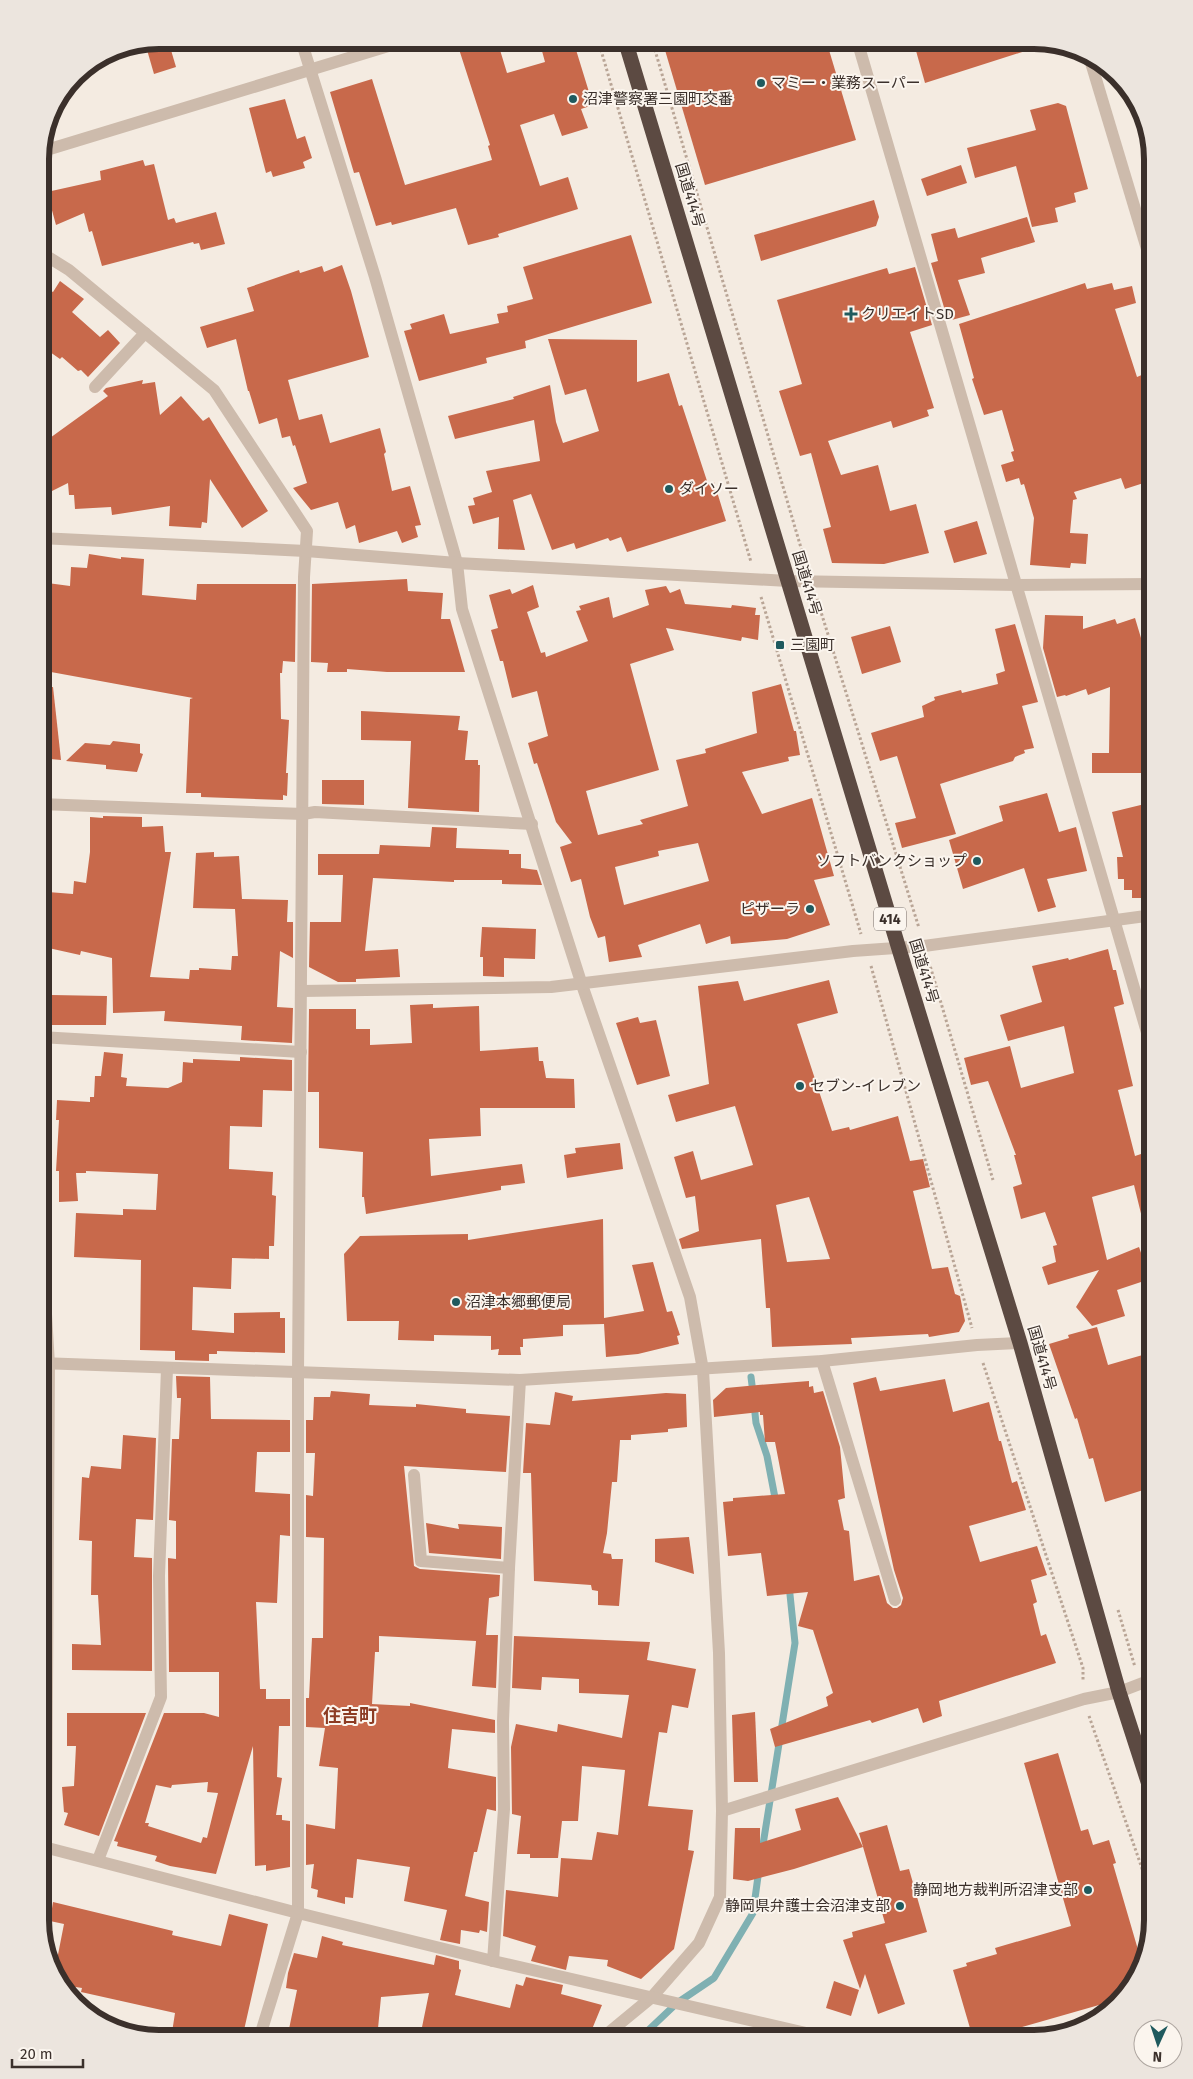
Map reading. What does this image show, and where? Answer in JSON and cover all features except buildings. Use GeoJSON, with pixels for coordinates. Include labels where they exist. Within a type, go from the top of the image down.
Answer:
{"type":"FeatureCollection","features":[{"type":"Feature","properties":{"kind":"highway","name":"国道414号"},"geometry":{"type":"LineString","coordinates":[[628,49],[1020,1343],[1119,1692],[1144,1770]]}},
{"type":"Feature","properties":{"kind":"street"},"geometry":{"type":"LineString","coordinates":[[305,49],[375,277],[457,563],[462,609],[581,982],[690,1297],[703,1370],[718,1634],[722,1811],[720,1897],[699,1943],[652,1997],[613,2030]]}},
{"type":"Feature","properties":{"kind":"street"},"geometry":{"type":"LineString","coordinates":[[49,149],[380,49]]}},
{"type":"Feature","properties":{"kind":"street"},"geometry":{"type":"LineString","coordinates":[[860,49],[1144,1022]]}},
{"type":"Feature","properties":{"kind":"street"},"geometry":{"type":"LineString","coordinates":[[1092,65],[1144,239]]}},
{"type":"Feature","properties":{"kind":"street"},"geometry":{"type":"LineString","coordinates":[[49,258],[69,270],[214,390],[307,531],[304,577],[298,1373],[298,1913],[263,2030]]}},
{"type":"Feature","properties":{"kind":"street"},"geometry":{"type":"LineString","coordinates":[[95,387],[145,333]]}},
{"type":"Feature","properties":{"kind":"street"},"geometry":{"type":"LineString","coordinates":[[49,538],[306,551],[457,563],[811,582],[1144,584]]}},
{"type":"Feature","properties":{"kind":"street"},"geometry":{"type":"LineString","coordinates":[[49,804],[303,814],[315,812],[532,824]]}},
{"type":"Feature","properties":{"kind":"street"},"geometry":{"type":"LineString","coordinates":[[302,991],[551,987],[581,982],[899,949],[1144,916]]}},
{"type":"Feature","properties":{"kind":"street"},"geometry":{"type":"LineString","coordinates":[[49,1038],[301,1052]]}},
{"type":"Feature","properties":{"kind":"street"},"geometry":{"type":"LineString","coordinates":[[49,1364],[520,1380],[822,1362],[1020,1343]]}},
{"type":"Feature","properties":{"kind":"street"},"geometry":{"type":"LineString","coordinates":[[822,1362],[895,1600]]}},
{"type":"Feature","properties":{"kind":"street"},"geometry":{"type":"LineString","coordinates":[[98,1860],[161,1697],[159,1576],[167,1369]]}},
{"type":"Feature","properties":{"kind":"street"},"geometry":{"type":"LineString","coordinates":[[493,1961],[504,1810],[503,1721],[508,1568],[520,1380]]}},
{"type":"Feature","properties":{"kind":"street"},"geometry":{"type":"LineString","coordinates":[[414,1476],[421,1560],[508,1568]]}},
{"type":"Feature","properties":{"kind":"street"},"geometry":{"type":"LineString","coordinates":[[722,1811],[1084,1699],[1119,1692],[1144,1682]]}},
{"type":"Feature","properties":{"kind":"street"},"geometry":{"type":"LineString","coordinates":[[49,1848],[493,1961],[793,2030]]}},
{"type":"Feature","properties":{"kind":"path"},"geometry":{"type":"LineString","coordinates":[[601,49],[866,951],[977,1346],[1083,1668],[1084,1699],[1144,1874]]}},
{"type":"Feature","properties":{"kind":"path"},"geometry":{"type":"LineString","coordinates":[[655,49],[811,582],[924,946],[994,1186]]}},
{"type":"Feature","properties":{"kind":"path"},"geometry":{"type":"LineString","coordinates":[[1117,1607],[1144,1695]]}},
{"type":"Feature","properties":{"kind":"waterway"},"geometry":{"type":"LineString","coordinates":[[751,1377],[753,1393]]}},
{"type":"Feature","properties":{"kind":"waterway"},"geometry":{"type":"LineString","coordinates":[[754,1404],[756,1423],[767,1456],[776,1503]]}},
{"type":"Feature","properties":{"kind":"waterway"},"geometry":{"type":"LineString","coordinates":[[762,1851],[795,1643],[789,1585]]}},
{"type":"Feature","properties":{"kind":"waterway"},"geometry":{"type":"LineString","coordinates":[[648,2030],[677,2003],[714,1978],[753,1913],[759,1869]]}},
{"type":"Feature","properties":{"kind":"place","name":"マミー・業務スーパー"},"geometry":{"type":"Point","coordinates":[761,83]}},
{"type":"Feature","properties":{"kind":"place","name":"沼津警察署三園町交番"},"geometry":{"type":"Point","coordinates":[573,99]}},
{"type":"Feature","properties":{"kind":"place","name":"クリエイトSD"},"geometry":{"type":"Point","coordinates":[851,314]}},
{"type":"Feature","properties":{"kind":"place","name":"ダイソー"},"geometry":{"type":"Point","coordinates":[669,489]}},
{"type":"Feature","properties":{"kind":"place","name":"三園町"},"geometry":{"type":"Point","coordinates":[780,645]}},
{"type":"Feature","properties":{"kind":"place","name":"ソフトバンクショップ"},"geometry":{"type":"Point","coordinates":[977,861]}},
{"type":"Feature","properties":{"kind":"place","name":"ピザーラ"},"geometry":{"type":"Point","coordinates":[810,909]}},
{"type":"Feature","properties":{"kind":"place","name":"セブン-イレブン"},"geometry":{"type":"Point","coordinates":[800,1086]}},
{"type":"Feature","properties":{"kind":"place","name":"沼津本郷郵便局"},"geometry":{"type":"Point","coordinates":[456,1302]}},
{"type":"Feature","properties":{"kind":"place","name":"静岡地方裁判所沼津支部"},"geometry":{"type":"Point","coordinates":[1088,1890]}},
{"type":"Feature","properties":{"kind":"place","name":"静岡県弁護士会沼津支部"},"geometry":{"type":"Point","coordinates":[900,1906]}},
{"type":"Feature","properties":{"kind":"district","name":"住吉町"},"geometry":{"type":"Point","coordinates":[350,1716]}}]}
